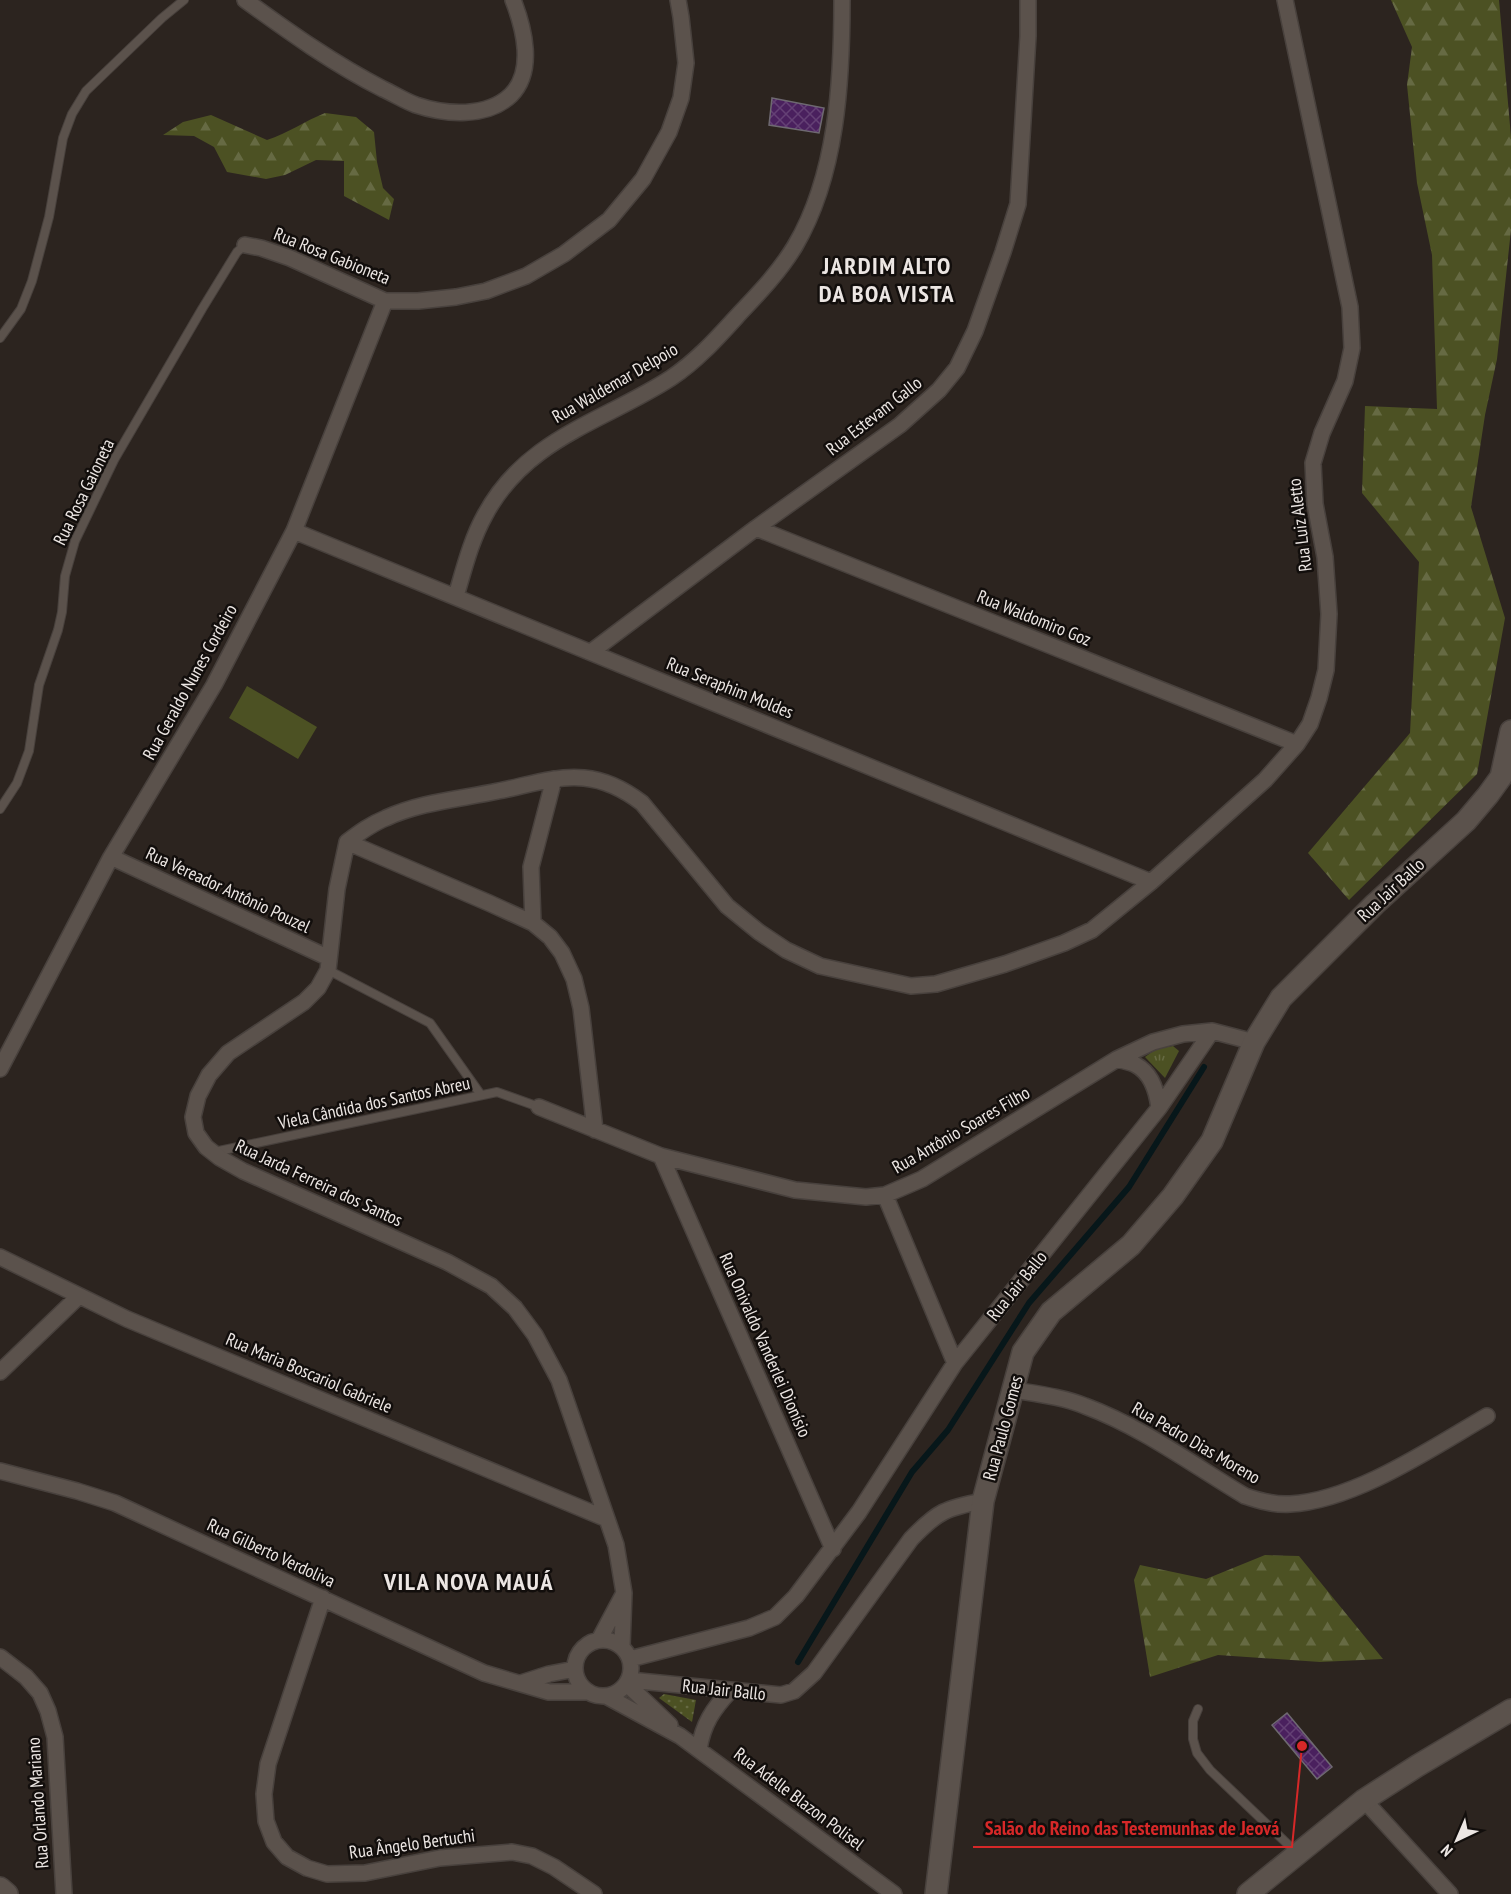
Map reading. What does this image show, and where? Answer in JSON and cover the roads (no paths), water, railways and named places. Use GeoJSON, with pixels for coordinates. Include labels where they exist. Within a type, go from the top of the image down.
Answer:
{"type":"FeatureCollection","features":[{"type":"Feature","properties":{"kind":"main road","name":"Rua Jair Ballo"},"geometry":{"type":"LineString","coordinates":[[1254,1042],[1281,998],[1375,904],[1466,821],[1488,795],[1501,777],[1511,731]]}},
{"type":"Feature","properties":{"kind":"main road","name":"Rua Paulo Gomes"},"geometry":{"type":"LineString","coordinates":[[936,1894],[983,1501],[1023,1352],[1052,1312],[1131,1245],[1173,1196],[1212,1141],[1254,1042]]}},
{"type":"Feature","properties":{"kind":"main road"},"geometry":{"type":"LineString","coordinates":[[1248,1894],[1364,1800],[1511,1710]]}},
{"type":"Feature","properties":{"kind":"main road"},"geometry":{"type":"LineString","coordinates":[[0,1888],[7,1894]]}},
{"type":"Feature","properties":{"kind":"street"},"geometry":{"type":"LineString","coordinates":[[245,0],[313,48],[364,79],[415,105],[448,112],[492,108],[506,100],[517,89],[526,69],[524,43],[513,0]]}},
{"type":"Feature","properties":{"kind":"street","name":"Rua Rosa Gabioneta"},"geometry":{"type":"LineString","coordinates":[[245,245],[290,258],[384,301],[418,301],[456,297],[486,291],[526,276],[564,254],[609,220],[643,179],[669,132],[681,98],[686,63],[678,0]]}},
{"type":"Feature","properties":{"kind":"street","name":"Rua Waldemar Delpoio"},"geometry":{"type":"LineString","coordinates":[[456,596],[484,516],[502,489],[525,462],[559,438],[671,377],[709,347],[770,281],[795,247],[817,196],[833,136],[839,92],[842,0]]}},
{"type":"Feature","properties":{"kind":"street","name":"Rua Estevam Gallo"},"geometry":{"type":"LineString","coordinates":[[591,652],[756,528],[900,425],[939,390],[957,368],[975,331],[1018,204],[1028,0]]}},
{"type":"Feature","properties":{"kind":"street","name":"Rua Luiz Aletto"},"geometry":{"type":"LineString","coordinates":[[1151,882],[1265,780],[1297,744],[1310,724],[1326,670],[1329,614],[1325,557],[1315,504],[1313,464],[1322,433],[1345,381],[1352,348],[1350,307],[1285,0]]}},
{"type":"Feature","properties":{"kind":"street","name":"Rua Geraldo Nunes Cordeiro"},"geometry":{"type":"LineString","coordinates":[[0,1070],[111,857],[214,685],[294,531],[384,301]]}},
{"type":"Feature","properties":{"kind":"street","name":"Rua Waldomiro Goz"},"geometry":{"type":"LineString","coordinates":[[756,528],[1297,744]]}},
{"type":"Feature","properties":{"kind":"street","name":"Rua Seraphim Moldes"},"geometry":{"type":"LineString","coordinates":[[294,531],[1151,882]]}},
{"type":"Feature","properties":{"kind":"street"},"geometry":{"type":"LineString","coordinates":[[347,842],[387,817],[418,808],[554,779],[584,778],[604,782],[625,790],[642,803],[727,906],[786,950],[820,966],[911,986],[957,979],[1064,943],[1092,930],[1151,882]]}},
{"type":"Feature","properties":{"kind":"street"},"geometry":{"type":"LineString","coordinates":[[533,923],[531,867],[554,779]]}},
{"type":"Feature","properties":{"kind":"street"},"geometry":{"type":"LineString","coordinates":[[347,842],[533,923],[550,937],[562,953],[574,979],[581,1008],[595,1130]]}},
{"type":"Feature","properties":{"kind":"street","name":"Rua Jarda Ferreira dos Santos"},"geometry":{"type":"LineString","coordinates":[[347,842],[338,889],[329,964],[318,988],[304,1002],[228,1053],[209,1075],[198,1096],[193,1117],[196,1133],[220,1158],[243,1171],[447,1262],[491,1286],[515,1308],[535,1335],[559,1380],[616,1545],[624,1593],[626,1652]]}},
{"type":"Feature","properties":{"kind":"street","name":"Rua Vereador Antônio Pouzel"},"geometry":{"type":"LineString","coordinates":[[111,857],[329,964]]}},
{"type":"Feature","properties":{"kind":"street","name":"Rua Antônio Soares Filho"},"geometry":{"type":"LineString","coordinates":[[540,1107],[661,1156],[795,1190],[867,1197],[885,1195],[922,1179],[1117,1059],[1153,1042],[1182,1034],[1212,1031],[1254,1042]]}},
{"type":"Feature","properties":{"kind":"street","name":"Rua Jair Ballo"},"geometry":{"type":"LineString","coordinates":[[626,1652],[749,1628],[775,1617],[796,1596],[859,1512],[955,1363],[1159,1108],[1212,1031]]}},
{"type":"Feature","properties":{"kind":"street"},"geometry":{"type":"LineString","coordinates":[[1117,1059],[1138,1065],[1146,1074],[1157,1092],[1159,1108]]}},
{"type":"Feature","properties":{"kind":"street","name":"Rua Onivaldo Vanderlei Dionísio"},"geometry":{"type":"LineString","coordinates":[[661,1156],[833,1549]]}},
{"type":"Feature","properties":{"kind":"street"},"geometry":{"type":"LineString","coordinates":[[885,1195],[955,1363]]}},
{"type":"Feature","properties":{"kind":"street","name":"Rua Maria Boscariol Gabriele"},"geometry":{"type":"LineString","coordinates":[[0,1257],[127,1319],[607,1519]]}},
{"type":"Feature","properties":{"kind":"street"},"geometry":{"type":"LineString","coordinates":[[0,1372],[79,1296]]}},
{"type":"Feature","properties":{"kind":"street","name":"Rua Pedro Dias Moreno"},"geometry":{"type":"LineString","coordinates":[[1014,1390],[1046,1395],[1084,1405],[1123,1422],[1245,1497],[1264,1503],[1290,1504],[1334,1495],[1388,1473],[1487,1416]]}},
{"type":"Feature","properties":{"kind":"street","name":"Rua Gilberto Verdoliva"},"geometry":{"type":"LineString","coordinates":[[0,1472],[78,1491],[115,1503],[484,1673],[549,1692],[589,1692]]}},
{"type":"Feature","properties":{"kind":"street","name":"Rua Jair Ballo"},"geometry":{"type":"LineString","coordinates":[[628,1682],[781,1695],[794,1691],[814,1673],[911,1539],[930,1520],[953,1506],[983,1501]]}},
{"type":"Feature","properties":{"kind":"street"},"geometry":{"type":"LineString","coordinates":[[599,1640],[624,1593]]}},
{"type":"Feature","properties":{"kind":"street","name":"Rua Ângelo Bertuchi"},"geometry":{"type":"LineString","coordinates":[[323,1598],[268,1764],[264,1794],[267,1821],[274,1842],[286,1857],[307,1868],[327,1874],[336,1874],[365,1873],[440,1858],[512,1852],[532,1856],[554,1867],[594,1894]]}},
{"type":"Feature","properties":{"kind":"street"},"geometry":{"type":"LineString","coordinates":[[611,1641],[626,1652],[632,1665],[628,1682],[621,1690],[606,1696],[589,1692],[577,1678],[575,1670],[579,1654],[591,1642],[611,1641]]}},
{"type":"Feature","properties":{"kind":"street","name":"Rua Orlando Mariano"},"geometry":{"type":"LineString","coordinates":[[0,1657],[26,1677],[40,1693],[55,1737],[64,1894]]}},
{"type":"Feature","properties":{"kind":"street"},"geometry":{"type":"LineString","coordinates":[[521,1683],[549,1674],[575,1670]]}},
{"type":"Feature","properties":{"kind":"street","name":"Rua Adelle Blazon Polisel"},"geometry":{"type":"LineString","coordinates":[[628,1682],[681,1736]]}},
{"type":"Feature","properties":{"kind":"street"},"geometry":{"type":"LineString","coordinates":[[699,1749],[706,1722],[715,1707],[730,1691]]}},
{"type":"Feature","properties":{"kind":"street","name":"Rua Adelle Blazon Polisel"},"geometry":{"type":"LineString","coordinates":[[606,1696],[681,1736],[894,1894]]}},
{"type":"Feature","properties":{"kind":"street"},"geometry":{"type":"LineString","coordinates":[[1364,1800],[1450,1894]]}},
{"type":"Feature","properties":{"kind":"lane"},"geometry":{"type":"LineString","coordinates":[[0,338],[21,309],[32,281],[49,217],[63,138],[72,114],[86,91],[184,0]]}},
{"type":"Feature","properties":{"kind":"lane","name":"Rua Rosa Gaioneta"},"geometry":{"type":"LineString","coordinates":[[0,809],[17,783],[29,751],[39,685],[58,630],[65,576],[75,541],[114,460],[202,309],[237,252],[245,245]]}},
{"type":"Feature","properties":{"kind":"lane"},"geometry":{"type":"LineString","coordinates":[[329,964],[430,1023],[481,1095]]}},
{"type":"Feature","properties":{"kind":"lane","name":"Viela Cândida dos Santos Abreu"},"geometry":{"type":"LineString","coordinates":[[213,1152],[497,1092],[540,1107]]}},
{"type":"Feature","properties":{"kind":"lane"},"geometry":{"type":"LineString","coordinates":[[1198,1708],[1193,1720],[1193,1739],[1197,1753],[1210,1770],[1298,1854]]}},
{"type":"Feature","properties":{"kind":"waterway"},"geometry":{"type":"LineString","coordinates":[[798,1662],[912,1472],[948,1430],[1029,1303],[1129,1187],[1204,1067]]}},
{"type":"Feature","properties":{"kind":"place","name":"Salão do Reino das Testemunhas de Jeová"},"geometry":{"type":"Point","coordinates":[1302,1746]}},
{"type":"Feature","properties":{"kind":"district","name":"JARDIM ALTO DA BOA VISTA"},"geometry":{"type":"Point","coordinates":[887,280]}},
{"type":"Feature","properties":{"kind":"district","name":"VILA NOVA MAUÁ"},"geometry":{"type":"Point","coordinates":[469,1582]}}]}
